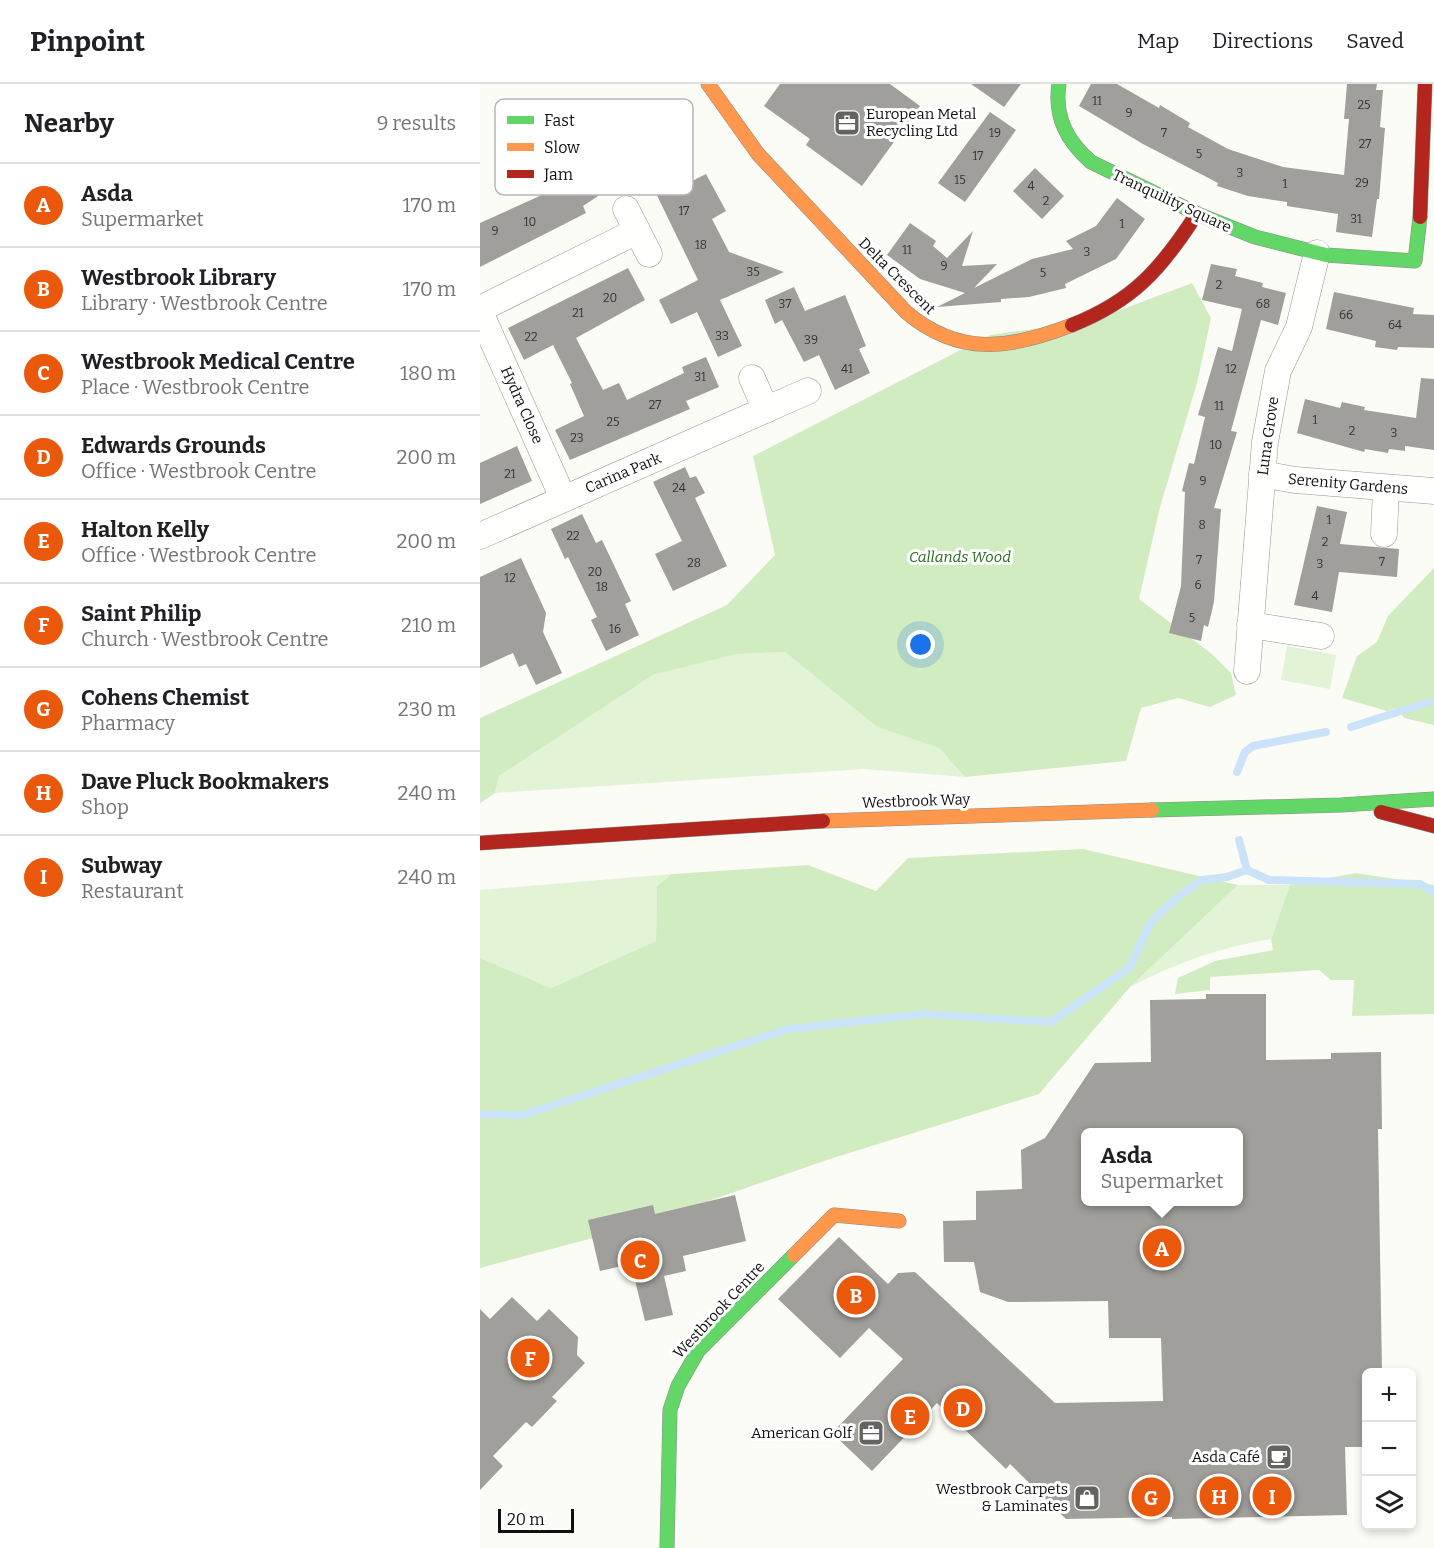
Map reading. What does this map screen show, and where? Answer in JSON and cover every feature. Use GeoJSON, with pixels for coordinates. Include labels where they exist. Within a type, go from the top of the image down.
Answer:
{"type":"FeatureCollection","features":[{"type":"Feature","properties":{"kind":"street","name":"Delta Crescent"},"geometry":{"type":"LineString","coordinates":[[708,84],[758,154],[906,312],[924,328],[940,337],[960,343],[982,344],[1036,335],[1084,320],[1120,303],[1153,275],[1196,215]]}},
{"type":"Feature","properties":{"kind":"street","name":"Tranquility Square"},"geometry":{"type":"LineString","coordinates":[[1059,84],[1057,110],[1062,127],[1078,152],[1091,162],[1196,215],[1227,229],[1317,253],[1424,264],[1419,243],[1425,84]]}},
{"type":"Feature","properties":{"kind":"street"},"geometry":{"type":"LineString","coordinates":[[626,209],[649,254]]}},
{"type":"Feature","properties":{"kind":"street","name":"Hydra Close"},"geometry":{"type":"LineString","coordinates":[[563,498],[480,311],[638,231]]}},
{"type":"Feature","properties":{"kind":"street","name":"Luna Grove"},"geometry":{"type":"LineString","coordinates":[[1247,670],[1265,442],[1278,371],[1299,327],[1317,253]]}},
{"type":"Feature","properties":{"kind":"street"},"geometry":{"type":"LineString","coordinates":[[752,378],[766,410]]}},
{"type":"Feature","properties":{"kind":"street","name":"Carina Park"},"geometry":{"type":"LineString","coordinates":[[480,536],[808,391]]}},
{"type":"Feature","properties":{"kind":"street","name":"Serenity Gardens"},"geometry":{"type":"LineString","coordinates":[[1262,474],[1295,480],[1434,491]]}},
{"type":"Feature","properties":{"kind":"street"},"geometry":{"type":"LineString","coordinates":[[1384,534],[1386,488]]}},
{"type":"Feature","properties":{"kind":"street"},"geometry":{"type":"LineString","coordinates":[[1250,625],[1321,636]]}},
{"type":"Feature","properties":{"kind":"street","name":"Westbrook Way"},"geometry":{"type":"LineString","coordinates":[[480,843],[767,824],[1058,812],[1354,806],[1434,799]]}},
{"type":"Feature","properties":{"kind":"street","name":"Westbrook Way"},"geometry":{"type":"LineString","coordinates":[[1354,806],[1434,826]]}},
{"type":"Feature","properties":{"kind":"street","name":"Westbrook Centre"},"geometry":{"type":"LineString","coordinates":[[667,1548],[670,1410],[684,1368],[705,1344],[834,1215],[899,1221]]}},
{"type":"Feature","properties":{"kind":"green space","name":"Callands Wood"},"geometry":{"type":"Polygon","coordinates":[[[1192,283],[1211,318],[1197,383],[1160,507],[1139,599],[1212,654],[1231,673],[1236,695],[1210,707],[1178,698],[1141,708],[1126,761],[965,777],[939,748],[877,727],[785,652],[737,654],[653,675],[499,776],[495,793],[480,803],[480,718],[727,605],[775,555],[753,456],[990,335],[1091,321],[1192,283]]]}},
{"type":"Feature","properties":{"kind":"green space"},"geometry":{"type":"Polygon","coordinates":[[[1434,568],[1434,725],[1404,718],[1397,708],[1387,711],[1342,698],[1357,656],[1377,642],[1388,616],[1434,568]]]}},
{"type":"Feature","properties":{"kind":"green space"},"geometry":{"type":"Polygon","coordinates":[[[1287,646],[1336,655],[1330,689],[1281,680],[1287,646]]]}},
{"type":"Feature","properties":{"kind":"green space"},"geometry":{"type":"Polygon","coordinates":[[[785,652],[877,727],[939,748],[965,777],[864,769],[495,793],[499,776],[653,675],[737,654],[785,652]]]}},
{"type":"Feature","properties":{"kind":"green space"},"geometry":{"type":"Polygon","coordinates":[[[1083,849],[1238,885],[1130,987],[1039,1094],[830,1159],[627,1229],[480,1268],[480,958],[551,988],[656,941],[657,886],[672,874],[808,865],[876,891],[908,858],[1083,849]]]}},
{"type":"Feature","properties":{"kind":"green space"},"geometry":{"type":"Polygon","coordinates":[[[1356,873],[1434,885],[1434,1014],[1352,1016],[1354,980],[1331,980],[1319,970],[1210,977],[1210,990],[1175,994],[1178,978],[1215,961],[1273,950],[1271,939],[1290,885],[1356,873]]]}},
{"type":"Feature","properties":{"kind":"green space"},"geometry":{"type":"Polygon","coordinates":[[[672,874],[657,886],[656,941],[551,988],[480,958],[480,890],[672,874]]]}},
{"type":"Feature","properties":{"kind":"green space"},"geometry":{"type":"Polygon","coordinates":[[[1238,885],[1290,885],[1271,939],[1234,946],[1199,957],[1164,970],[1130,987],[1238,885]]]}},
{"type":"Feature","properties":{"kind":"building","name":"European Metal Recycling Ltd"},"geometry":{"type":"Polygon","coordinates":[[[780,84],[890,84],[920,106],[862,186],[806,145],[810,139],[764,106],[780,84]]]}},
{"type":"Feature","properties":{"kind":"building"},"geometry":{"type":"Polygon","coordinates":[[[971,84],[1021,84],[1004,107],[971,84]]]}},
{"type":"Feature","properties":{"kind":"building"},"geometry":{"type":"Polygon","coordinates":[[[1091,84],[1117,84],[1159,108],[1160,105],[1190,123],[1188,127],[1228,149],[1283,167],[1344,175],[1349,119],[1344,119],[1347,84],[1377,84],[1376,90],[1383,90],[1380,127],[1385,128],[1379,199],[1377,199],[1372,237],[1336,232],[1338,214],[1287,206],[1287,202],[1248,196],[1217,186],[1218,183],[1143,144],[1079,106],[1091,84]]]}},
{"type":"Feature","properties":{"kind":"building"},"geometry":{"type":"Polygon","coordinates":[[[990,112],[1016,130],[965,202],[938,183],[990,112]]]}},
{"type":"Feature","properties":{"kind":"building"},"geometry":{"type":"Polygon","coordinates":[[[1035,168],[1064,196],[1042,219],[1013,191],[1035,168]]]}},
{"type":"Feature","properties":{"kind":"building"},"geometry":{"type":"Polygon","coordinates":[[[706,174],[726,211],[712,219],[729,252],[784,272],[720,300],[742,346],[718,357],[697,312],[671,324],[659,300],[698,280],[657,195],[693,195],[693,180],[706,174]]]}},
{"type":"Feature","properties":{"kind":"building"},"geometry":{"type":"Polygon","coordinates":[[[542,195],[600,195],[583,206],[586,213],[480,267],[480,223],[542,195]]]}},
{"type":"Feature","properties":{"kind":"building"},"geometry":{"type":"Polygon","coordinates":[[[1117,198],[1145,219],[1116,259],[1065,284],[1066,288],[1029,297],[1001,299],[1001,302],[937,307],[965,293],[920,279],[887,255],[910,223],[936,241],[933,246],[947,258],[973,231],[962,266],[997,264],[974,288],[1032,259],[1073,249],[1066,241],[1096,226],[1117,198]]]}},
{"type":"Feature","properties":{"kind":"building"},"geometry":{"type":"Polygon","coordinates":[[[1211,264],[1237,269],[1235,276],[1263,283],[1262,287],[1286,293],[1278,325],[1261,320],[1231,431],[1237,432],[1214,508],[1221,509],[1214,602],[1208,627],[1204,625],[1201,641],[1169,633],[1181,586],[1185,492],[1182,491],[1189,463],[1194,464],[1205,417],[1198,415],[1218,347],[1232,351],[1242,309],[1202,300],[1211,264]]]}},
{"type":"Feature","properties":{"kind":"building"},"geometry":{"type":"Polygon","coordinates":[[[628,268],[645,300],[576,338],[603,390],[619,383],[627,400],[684,373],[682,367],[706,357],[719,387],[686,401],[690,409],[570,460],[555,430],[584,416],[570,384],[572,383],[553,345],[524,360],[508,328],[628,268]]]}},
{"type":"Feature","properties":{"kind":"building"},"geometry":{"type":"Polygon","coordinates":[[[794,287],[805,311],[845,295],[866,346],[859,349],[870,373],[835,390],[819,355],[804,362],[782,320],[775,324],[765,300],[794,287]]]}},
{"type":"Feature","properties":{"kind":"building"},"geometry":{"type":"Polygon","coordinates":[[[1334,292],[1414,308],[1413,314],[1434,315],[1434,348],[1398,347],[1397,350],[1375,347],[1376,341],[1326,329],[1334,292]]]}},
{"type":"Feature","properties":{"kind":"building"},"geometry":{"type":"Polygon","coordinates":[[[1421,378],[1434,379],[1434,450],[1405,446],[1405,451],[1389,449],[1388,453],[1365,449],[1364,452],[1297,433],[1305,399],[1340,408],[1342,402],[1365,407],[1364,410],[1416,418],[1421,378]]]}},
{"type":"Feature","properties":{"kind":"building"},"geometry":{"type":"Polygon","coordinates":[[[517,446],[532,481],[480,504],[480,463],[517,446]]]}},
{"type":"Feature","properties":{"kind":"building"},"geometry":{"type":"Polygon","coordinates":[[[685,467],[690,478],[696,476],[705,493],[695,498],[727,566],[673,591],[655,554],[682,541],[653,482],[685,467]]]}},
{"type":"Feature","properties":{"kind":"building"},"geometry":{"type":"Polygon","coordinates":[[[1317,506],[1347,512],[1340,544],[1399,549],[1397,577],[1339,572],[1332,612],[1294,605],[1317,506]]]}},
{"type":"Feature","properties":{"kind":"building"},"geometry":{"type":"Polygon","coordinates":[[[582,514],[596,543],[602,540],[631,601],[625,604],[639,635],[606,651],[591,620],[597,617],[568,557],[565,559],[551,529],[582,514]]]}},
{"type":"Feature","properties":{"kind":"building"},"geometry":{"type":"Polygon","coordinates":[[[521,558],[546,613],[543,632],[562,673],[536,685],[526,664],[519,667],[513,653],[480,668],[480,577],[521,558]]]}},
{"type":"Feature","properties":{"kind":"building"},"geometry":{"type":"Polygon","coordinates":[[[1206,994],[1266,994],[1266,1060],[1331,1059],[1331,1053],[1381,1052],[1382,1129],[1378,1129],[1382,1368],[1362,1368],[1362,1447],[1345,1447],[1347,1515],[1066,1519],[1010,1464],[1006,1469],[937,1403],[872,1471],[832,1433],[903,1359],[869,1328],[840,1358],[778,1299],[839,1237],[888,1284],[898,1273],[915,1272],[1055,1403],[1163,1401],[1161,1338],[1109,1338],[1108,1301],[1008,1302],[980,1292],[974,1262],[944,1262],[943,1221],[976,1220],[976,1191],[1022,1189],[1021,1150],[1045,1138],[1095,1063],[1151,1062],[1150,1000],[1206,999],[1206,994]]]}},
{"type":"Feature","properties":{"kind":"building"},"geometry":{"type":"Polygon","coordinates":[[[735,1195],[746,1241],[683,1256],[686,1271],[664,1276],[673,1315],[645,1321],[631,1264],[600,1271],[588,1220],[653,1205],[655,1214],[735,1195]]]}},
{"type":"Feature","properties":{"kind":"building"},"geometry":{"type":"Polygon","coordinates":[[[512,1297],[537,1321],[549,1309],[578,1337],[577,1355],[585,1363],[552,1397],[557,1401],[532,1427],[526,1422],[493,1456],[503,1466],[480,1490],[480,1309],[490,1319],[512,1297]]]}},
{"type":"Feature","properties":{"kind":"waterway"},"geometry":{"type":"LineString","coordinates":[[1351,727],[1429,702]]}},
{"type":"Feature","properties":{"kind":"waterway"},"geometry":{"type":"LineString","coordinates":[[1237,772],[1245,752],[1253,746],[1326,732]]}},
{"type":"Feature","properties":{"kind":"waterway"},"geometry":{"type":"LineString","coordinates":[[1239,840],[1247,870]]}},
{"type":"Feature","properties":{"kind":"waterway"},"geometry":{"type":"LineString","coordinates":[[480,1114],[523,1115],[788,1029],[923,1014],[1051,1022],[1129,968],[1151,922],[1175,899],[1202,880],[1227,877],[1247,870],[1269,880],[1420,884],[1434,892]]}},
{"type":"Feature","properties":{"kind":"traffic: fast"},"geometry":{"type":"LineString","coordinates":[[1059,84],[1059,107],[1064,128],[1075,146],[1091,162],[1200,215],[1255,237],[1326,255],[1415,261],[1420,217]]}},
{"type":"Feature","properties":{"kind":"traffic: fast"},"geometry":{"type":"LineString","coordinates":[[1152,810],[1341,805],[1434,799]]}},
{"type":"Feature","properties":{"kind":"traffic: fast"},"geometry":{"type":"LineString","coordinates":[[667,1548],[670,1410],[678,1386],[698,1351],[794,1255]]}},
{"type":"Feature","properties":{"kind":"traffic: slow"},"geometry":{"type":"LineString","coordinates":[[708,84],[758,154],[906,312],[926,326],[965,342],[986,344],[1027,339],[1072,325]]}},
{"type":"Feature","properties":{"kind":"traffic: slow"},"geometry":{"type":"LineString","coordinates":[[823,821],[1152,810]]}},
{"type":"Feature","properties":{"kind":"traffic: slow"},"geometry":{"type":"LineString","coordinates":[[794,1255],[834,1215],[899,1221]]}},
{"type":"Feature","properties":{"kind":"traffic: jam"},"geometry":{"type":"LineString","coordinates":[[1420,217],[1425,84]]}},
{"type":"Feature","properties":{"kind":"traffic: jam"},"geometry":{"type":"LineString","coordinates":[[1072,325],[1112,305],[1144,281],[1170,252],[1196,215]]}},
{"type":"Feature","properties":{"kind":"traffic: jam"},"geometry":{"type":"LineString","coordinates":[[1381,812],[1434,826]]}},
{"type":"Feature","properties":{"kind":"traffic: jam"},"geometry":{"type":"LineString","coordinates":[[480,843],[823,821]]}},
{"type":"Feature","properties":{"kind":"place","name":"European Metal Recycling Ltd"},"geometry":{"type":"Point","coordinates":[847,123]}},
{"type":"Feature","properties":{"kind":"place","name":"Asda"},"geometry":{"type":"Point","coordinates":[1162,1248]}},
{"type":"Feature","properties":{"kind":"place","name":"Westbrook Medical Centre"},"geometry":{"type":"Point","coordinates":[640,1260]}},
{"type":"Feature","properties":{"kind":"place","name":"Westbrook Library"},"geometry":{"type":"Point","coordinates":[856,1295]}},
{"type":"Feature","properties":{"kind":"place","name":"Saint Philip"},"geometry":{"type":"Point","coordinates":[530,1358]}},
{"type":"Feature","properties":{"kind":"place","name":"Edwards Grounds"},"geometry":{"type":"Point","coordinates":[963,1408]}},
{"type":"Feature","properties":{"kind":"place","name":"Halton Kelly"},"geometry":{"type":"Point","coordinates":[910,1416]}},
{"type":"Feature","properties":{"kind":"place","name":"American Golf"},"geometry":{"type":"Point","coordinates":[871,1433]}},
{"type":"Feature","properties":{"kind":"place","name":"Asda Café"},"geometry":{"type":"Point","coordinates":[1279,1457]}},
{"type":"Feature","properties":{"kind":"place","name":"Dave Pluck Bookmakers"},"geometry":{"type":"Point","coordinates":[1219,1496]}},
{"type":"Feature","properties":{"kind":"place","name":"Subway"},"geometry":{"type":"Point","coordinates":[1272,1496]}},
{"type":"Feature","properties":{"kind":"place","name":"Cohens Chemist"},"geometry":{"type":"Point","coordinates":[1151,1497]}},
{"type":"Feature","properties":{"kind":"place","name":"Westbrook Carpets & Laminates"},"geometry":{"type":"Point","coordinates":[1087,1498]}}]}
